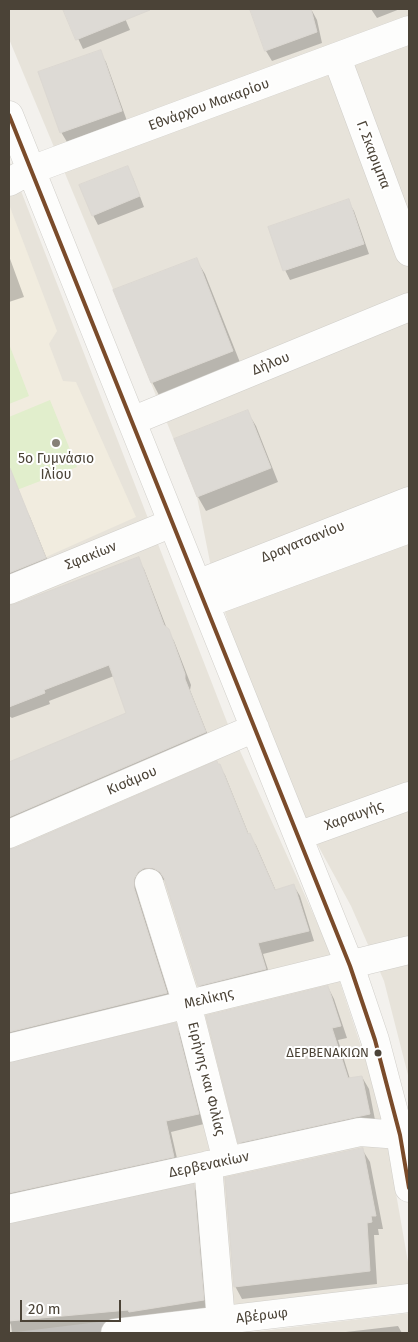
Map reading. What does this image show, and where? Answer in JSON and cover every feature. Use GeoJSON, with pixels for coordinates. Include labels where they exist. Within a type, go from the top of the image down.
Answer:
{"type":"FeatureCollection","features":[{"type":"Feature","properties":{"kind":"street","name":"Εθνάρχου Μακαρίου"},"geometry":{"type":"LineString","coordinates":[[20,176],[409,30]]}},
{"type":"Feature","properties":{"kind":"street","name":"Γ. Σκαριμπα"},"geometry":{"type":"LineString","coordinates":[[337,58],[409,252]]}},
{"type":"Feature","properties":{"kind":"street"},"geometry":{"type":"LineString","coordinates":[[9,115],[20,176],[132,421],[350,966],[405,1134],[409,1188]]}},
{"type":"Feature","properties":{"kind":"street","name":"Δήλου"},"geometry":{"type":"LineString","coordinates":[[132,421],[409,307]]}},
{"type":"Feature","properties":{"kind":"street","name":"Δραγατσανίου"},"geometry":{"type":"LineString","coordinates":[[201,594],[409,501]]}},
{"type":"Feature","properties":{"kind":"street","name":"Σφακίων"},"geometry":{"type":"LineString","coordinates":[[9,590],[172,523]]}},
{"type":"Feature","properties":{"kind":"street","name":"Δραγατσανίου"},"geometry":{"type":"LineString","coordinates":[[201,594],[409,529]]}},
{"type":"Feature","properties":{"kind":"street","name":"Κισάμου"},"geometry":{"type":"LineString","coordinates":[[9,834],[255,728]]}},
{"type":"Feature","properties":{"kind":"street","name":"Χαραυγής"},"geometry":{"type":"LineString","coordinates":[[298,836],[409,796]]}},
{"type":"Feature","properties":{"kind":"street","name":"Ειρήνης και Φιλίας"},"geometry":{"type":"LineString","coordinates":[[149,883],[188,1004],[217,1163],[221,1327]]}},
{"type":"Feature","properties":{"kind":"street","name":"Μελίκης"},"geometry":{"type":"LineString","coordinates":[[9,1048],[350,966],[409,950]]}},
{"type":"Feature","properties":{"kind":"street","name":"Δερβενακίων"},"geometry":{"type":"LineString","coordinates":[[9,1209],[360,1132],[405,1134]]}},
{"type":"Feature","properties":{"kind":"street","name":"Αβέρωφ"},"geometry":{"type":"LineString","coordinates":[[115,1333],[221,1327],[409,1298]]}},
{"type":"Feature","properties":{"kind":"shaded area"},"geometry":{"type":"Polygon","coordinates":[[[9,9],[409,9],[409,1079],[384,981],[351,906],[297,807],[260,726],[211,567],[197,497],[9,39],[9,9]]]}},
{"type":"Feature","properties":{"kind":"shaded area"},"geometry":{"type":"Polygon","coordinates":[[[9,160],[227,722],[329,949],[381,1107],[409,1268],[409,1284],[9,1333],[9,160]]]}},
{"type":"Feature","properties":{"kind":"shaded area","name":"5ο Γυμνάσιο Ιλίου"},"geometry":{"type":"Polygon","coordinates":[[[10,207],[57,331],[49,344],[63,381],[76,382],[136,517],[46,557],[25,505],[9,511],[10,207]]]}},
{"type":"Feature","properties":{"kind":"shaded area"},"geometry":{"type":"Polygon","coordinates":[[[409,1313],[409,1333],[245,1333],[409,1313]]]}},
{"type":"Feature","properties":{"kind":"green space"},"geometry":{"type":"Polygon","coordinates":[[[9,344],[29,396],[9,404],[9,344]]]}},
{"type":"Feature","properties":{"kind":"green space"},"geometry":{"type":"Polygon","coordinates":[[[50,400],[77,467],[9,493],[9,417],[50,400]]]}},
{"type":"Feature","properties":{"kind":"building"},"geometry":{"type":"Polygon","coordinates":[[[63,9],[150,9],[150,10],[76,40],[63,9]]]}},
{"type":"Feature","properties":{"kind":"building"},"geometry":{"type":"Polygon","coordinates":[[[250,9],[311,9],[317,32],[265,51],[250,9]]]}},
{"type":"Feature","properties":{"kind":"building"},"geometry":{"type":"Polygon","coordinates":[[[101,50],[122,111],[60,133],[38,72],[101,50]]]}},
{"type":"Feature","properties":{"kind":"building"},"geometry":{"type":"Polygon","coordinates":[[[128,166],[140,196],[92,216],[79,185],[128,166]]]}},
{"type":"Feature","properties":{"kind":"building"},"geometry":{"type":"Polygon","coordinates":[[[349,199],[364,244],[283,271],[268,227],[349,199]]]}},
{"type":"Feature","properties":{"kind":"building"},"geometry":{"type":"Polygon","coordinates":[[[197,258],[233,351],[151,383],[113,290],[197,258]]]}},
{"type":"Feature","properties":{"kind":"building"},"geometry":{"type":"Polygon","coordinates":[[[248,410],[271,468],[197,497],[174,439],[248,410]]]}},
{"type":"Feature","properties":{"kind":"building"},"geometry":{"type":"Polygon","coordinates":[[[9,468],[46,558],[9,573],[9,468]]]}},
{"type":"Feature","properties":{"kind":"building"},"geometry":{"type":"Polygon","coordinates":[[[139,557],[164,625],[169,629],[185,674],[185,679],[206,732],[9,817],[9,762],[126,713],[109,665],[44,690],[45,693],[9,707],[9,605],[139,557]]]}},
{"type":"Feature","properties":{"kind":"building"},"geometry":{"type":"Polygon","coordinates":[[[217,761],[220,764],[248,834],[250,833],[275,890],[294,884],[309,931],[258,943],[266,969],[198,986],[164,878],[160,872],[153,868],[144,868],[138,872],[134,879],[134,888],[167,993],[9,1032],[9,849],[217,761]]]}},
{"type":"Feature","properties":{"kind":"building"},"geometry":{"type":"Polygon","coordinates":[[[328,986],[341,1026],[332,1028],[348,1078],[362,1076],[370,1114],[238,1143],[206,1016],[328,986]]]}},
{"type":"Feature","properties":{"kind":"building"},"geometry":{"type":"Polygon","coordinates":[[[176,1023],[199,1114],[166,1121],[174,1157],[9,1193],[9,1063],[176,1023]]]}},
{"type":"Feature","properties":{"kind":"building"},"geometry":{"type":"Polygon","coordinates":[[[363,1148],[376,1216],[371,1216],[372,1222],[367,1223],[370,1271],[234,1287],[225,1178],[363,1148]]]}},
{"type":"Feature","properties":{"kind":"building"},"geometry":{"type":"Polygon","coordinates":[[[194,1184],[204,1300],[129,1312],[128,1310],[9,1321],[9,1224],[194,1184]]]}},
{"type":"Feature","properties":{"kind":"transit line"},"geometry":{"type":"LineString","coordinates":[[9,115],[350,966],[375,1040],[400,1135],[409,1188]]}},
{"type":"Feature","properties":{"kind":"place","name":"5ο Γυμνάσιο Ιλίου"},"geometry":{"type":"Point","coordinates":[56,443]}},
{"type":"Feature","properties":{"kind":"place","name":"ΔΕΡΒΕΝΑΚΙΩΝ"},"geometry":{"type":"Point","coordinates":[378,1053]}}]}
